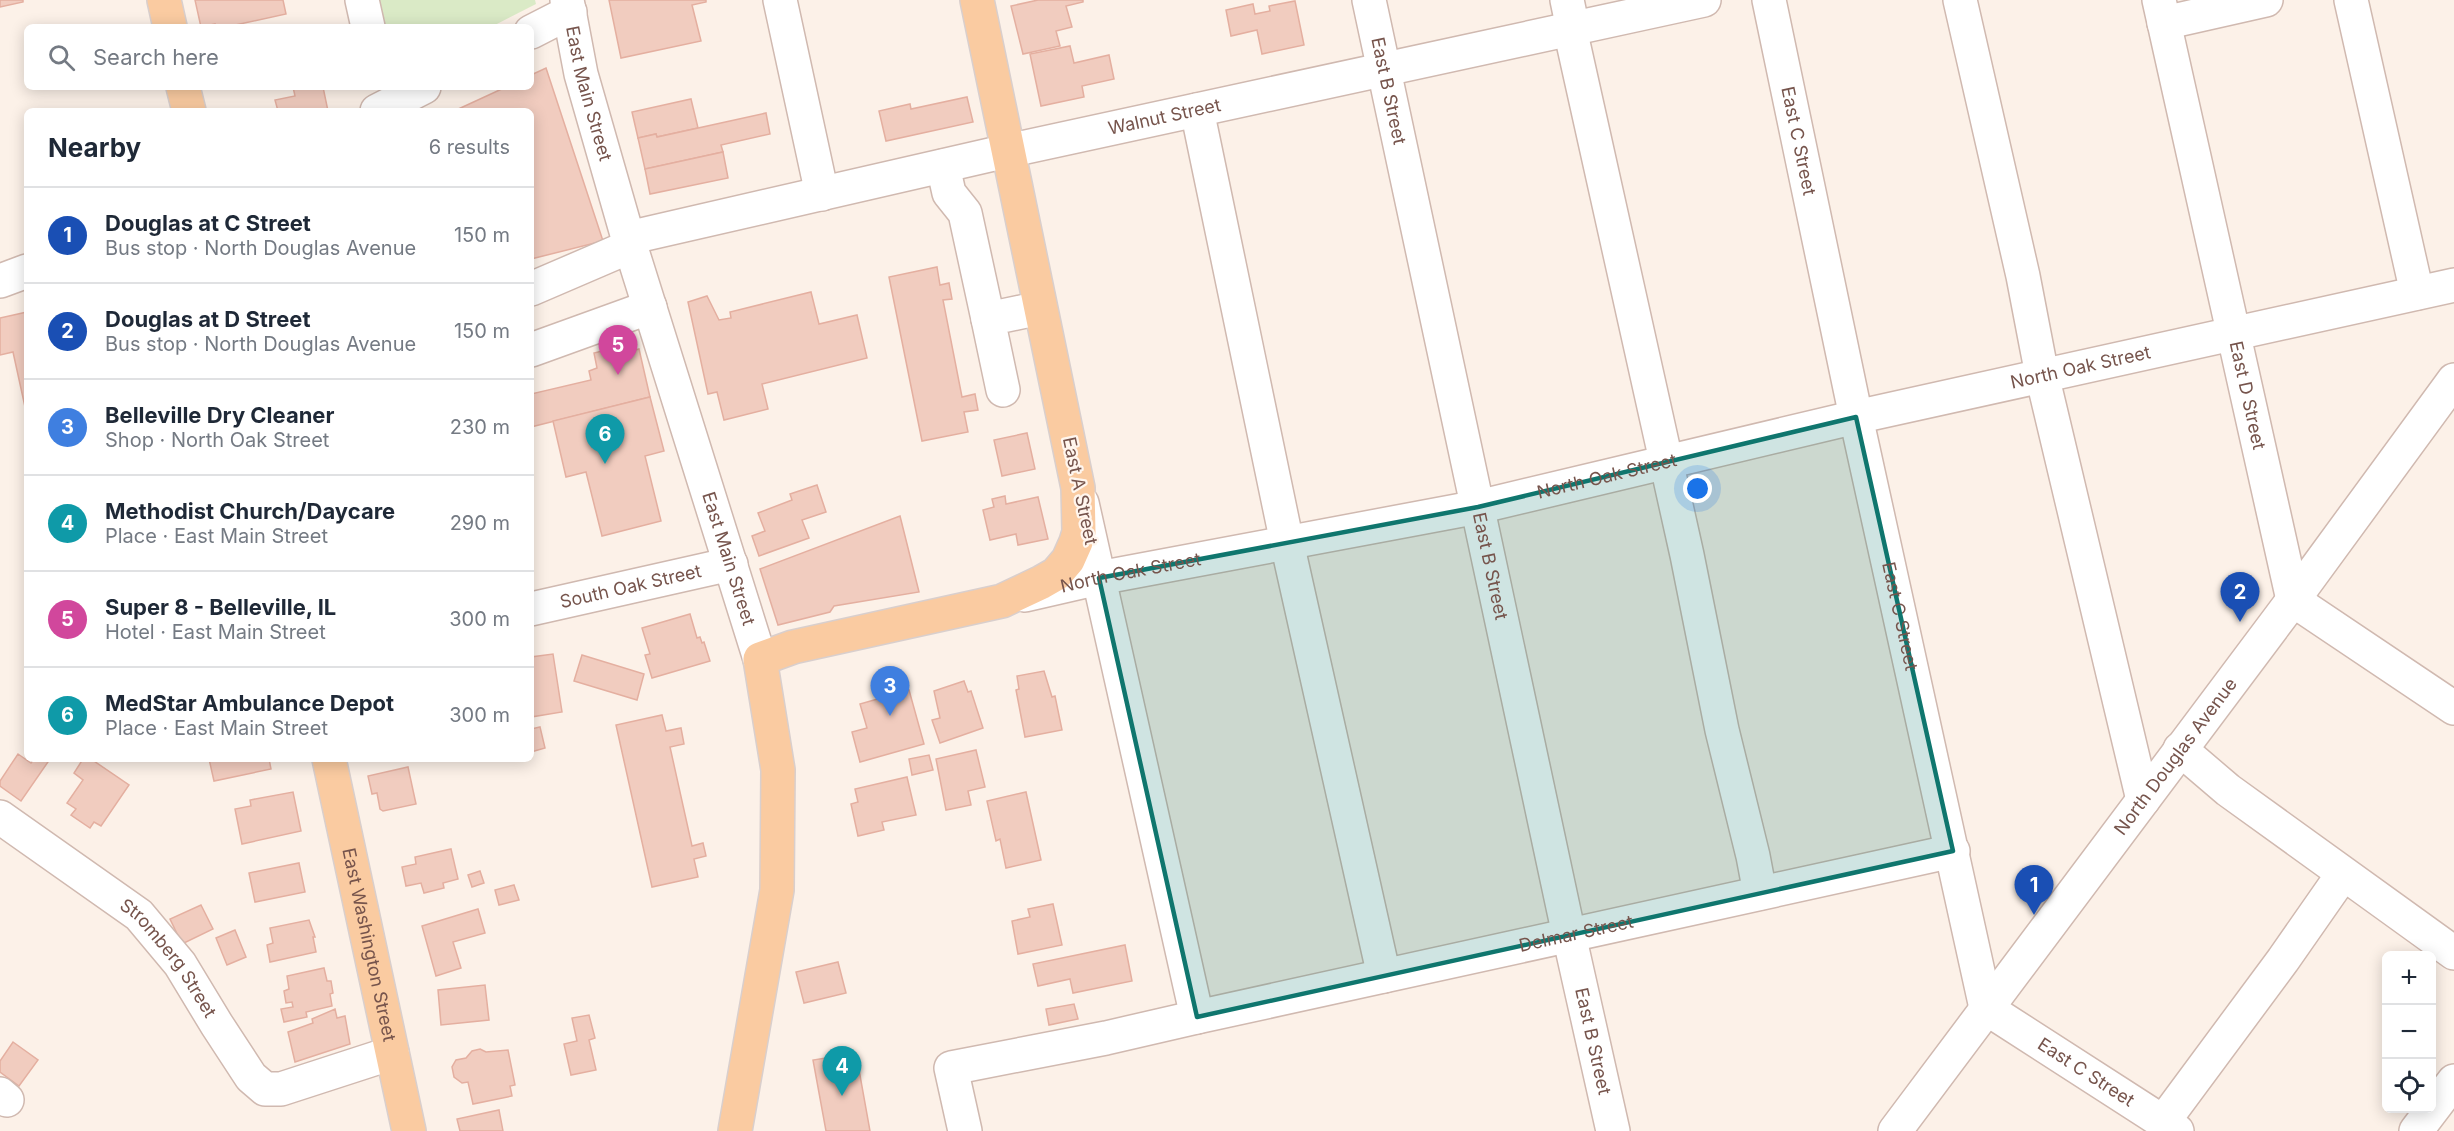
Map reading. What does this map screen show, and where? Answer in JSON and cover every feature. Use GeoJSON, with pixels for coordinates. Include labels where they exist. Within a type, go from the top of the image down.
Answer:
{"type":"FeatureCollection","features":[{"type":"Feature","properties":{"kind":"main road"},"geometry":{"type":"LineString","coordinates":[[164,0],[169,24]]}},
{"type":"Feature","properties":{"kind":"main road","name":"East A Street"},"geometry":{"type":"LineString","coordinates":[[977,0],[1078,488]]}},
{"type":"Feature","properties":{"kind":"main road"},"geometry":{"type":"LineString","coordinates":[[184,90],[188,108]]}},
{"type":"Feature","properties":{"kind":"main road"},"geometry":{"type":"LineString","coordinates":[[1002,601],[1056,574],[1068,560],[1079,532],[1078,488]]}},
{"type":"Feature","properties":{"kind":"main road","name":"North Oak Street"},"geometry":{"type":"LineString","coordinates":[[760,659],[793,646],[1002,601]]}},
{"type":"Feature","properties":{"kind":"main road","name":"East Main Street"},"geometry":{"type":"LineString","coordinates":[[735,1131],[777,890],[778,770],[760,659]]}},
{"type":"Feature","properties":{"kind":"main road","name":"East Washington Street"},"geometry":{"type":"LineString","coordinates":[[330,762],[410,1131]]}},
{"type":"Feature","properties":{"kind":"street"},"geometry":{"type":"LineString","coordinates":[[362,0],[367,24]]}},
{"type":"Feature","properties":{"kind":"street"},"geometry":{"type":"LineString","coordinates":[[780,0],[822,194]]}},
{"type":"Feature","properties":{"kind":"street","name":"East B Street"},"geometry":{"type":"LineString","coordinates":[[1369,0],[1613,1131]]}},
{"type":"Feature","properties":{"kind":"street","name":"Walnut Street"},"geometry":{"type":"LineString","coordinates":[[534,288],[630,242],[822,194],[1007,151],[1384,70],[1570,19],[1704,0]]}},
{"type":"Feature","properties":{"kind":"street","name":"East C Street"},"geometry":{"type":"LineString","coordinates":[[1769,0],[1856,417],[1986,1008],[2170,1126]]}},
{"type":"Feature","properties":{"kind":"street"},"geometry":{"type":"LineString","coordinates":[[1960,0],[2023,276],[2042,375],[2129,750],[2143,800]]}},
{"type":"Feature","properties":{"kind":"street"},"geometry":{"type":"LineString","coordinates":[[2161,11],[2266,0]]}},
{"type":"Feature","properties":{"kind":"street"},"geometry":{"type":"LineString","coordinates":[[2351,0],[2417,293]]}},
{"type":"Feature","properties":{"kind":"street"},"geometry":{"type":"LineString","coordinates":[[534,30],[568,6]]}},
{"type":"Feature","properties":{"kind":"street","name":"East Main Street"},"geometry":{"type":"LineString","coordinates":[[568,6],[581,74],[630,242],[760,659]]}},
{"type":"Feature","properties":{"kind":"street","name":"East D Street"},"geometry":{"type":"LineString","coordinates":[[2161,11],[2293,600]]}},
{"type":"Feature","properties":{"kind":"street"},"geometry":{"type":"LineString","coordinates":[[1570,19],[1722,730],[1760,893]]}},
{"type":"Feature","properties":{"kind":"street"},"geometry":{"type":"LineString","coordinates":[[381,102],[415,90]]}},
{"type":"Feature","properties":{"kind":"street"},"geometry":{"type":"LineString","coordinates":[[1197,110],[1287,543],[1384,976]]}},
{"type":"Feature","properties":{"kind":"street"},"geometry":{"type":"LineString","coordinates":[[943,166],[949,192],[965,213],[1003,390]]}},
{"type":"Feature","properties":{"kind":"street"},"geometry":{"type":"LineString","coordinates":[[0,281],[24,272]]}},
{"type":"Feature","properties":{"kind":"street","name":"North Oak Street"},"geometry":{"type":"LineString","coordinates":[[1002,601],[1099,578],[1478,507],[1856,417],[2454,285]]}},
{"type":"Feature","properties":{"kind":"street"},"geometry":{"type":"LineString","coordinates":[[534,349],[650,307]]}},
{"type":"Feature","properties":{"kind":"street"},"geometry":{"type":"LineString","coordinates":[[988,319],[1040,308]]}},
{"type":"Feature","properties":{"kind":"street","name":"North Douglas Avenue"},"geometry":{"type":"LineString","coordinates":[[1895,1131],[2180,749],[2448,400]]}},
{"type":"Feature","properties":{"kind":"street","name":"East A Street"},"geometry":{"type":"LineString","coordinates":[[1078,488],[1197,1017]]}},
{"type":"Feature","properties":{"kind":"street","name":"South Oak Street"},"geometry":{"type":"LineString","coordinates":[[534,608],[731,564]]}},
{"type":"Feature","properties":{"kind":"street"},"geometry":{"type":"LineString","coordinates":[[2293,600],[2454,708]]}},
{"type":"Feature","properties":{"kind":"street"},"geometry":{"type":"LineString","coordinates":[[2180,749],[2228,790],[2454,953]]}},
{"type":"Feature","properties":{"kind":"street","name":"Stromberg Street"},"geometry":{"type":"LineString","coordinates":[[0,817],[139,915],[180,964],[251,1077],[266,1089],[281,1089],[392,1053]]}},
{"type":"Feature","properties":{"kind":"street","name":"Delmar Street"},"geometry":{"type":"LineString","coordinates":[[965,1131],[951,1068],[1106,1038],[1953,851]]}},
{"type":"Feature","properties":{"kind":"street"},"geometry":{"type":"LineString","coordinates":[[2170,1126],[2343,874]]}},
{"type":"Feature","properties":{"kind":"street"},"geometry":{"type":"LineString","coordinates":[[2416,1131],[2454,1081]]}},
{"type":"Feature","properties":{"kind":"highlighted area"},"geometry":{"type":"Polygon","coordinates":[[[1856,417],[1953,851],[1197,1017],[1099,578],[1478,507],[1856,417]]]}},
{"type":"Feature","properties":{"kind":"green space"},"geometry":{"type":"Polygon","coordinates":[[[373,0],[535,0],[536,4],[497,24],[378,24],[373,0]]]}},
{"type":"Feature","properties":{"kind":"building"},"geometry":{"type":"Polygon","coordinates":[[[0,0],[23,0],[23,2],[0,7],[0,0]]]}},
{"type":"Feature","properties":{"kind":"building"},"geometry":{"type":"Polygon","coordinates":[[[195,0],[283,0],[286,14],[240,24],[200,24],[195,0]]]}},
{"type":"Feature","properties":{"kind":"building"},"geometry":{"type":"Polygon","coordinates":[[[609,0],[706,0],[706,2],[692,5],[701,41],[621,58],[609,0]]]}},
{"type":"Feature","properties":{"kind":"building"},"geometry":{"type":"Polygon","coordinates":[[[1038,0],[1083,0],[1083,2],[1066,6],[1072,27],[1056,31],[1060,46],[1023,54],[1011,6],[1038,0]]]}},
{"type":"Feature","properties":{"kind":"building"},"geometry":{"type":"Polygon","coordinates":[[[1295,1],[1304,45],[1262,54],[1257,30],[1231,36],[1226,10],[1253,4],[1255,14],[1270,11],[1269,6],[1295,1]]]}},
{"type":"Feature","properties":{"kind":"building"},"geometry":{"type":"Polygon","coordinates":[[[1070,46],[1074,63],[1109,55],[1114,79],[1082,86],[1084,97],[1041,106],[1030,54],[1070,46]]]}},
{"type":"Feature","properties":{"kind":"building"},"geometry":{"type":"Polygon","coordinates":[[[546,68],[603,241],[534,258],[534,108],[460,108],[500,90],[534,90],[534,74],[546,68]]]}},
{"type":"Feature","properties":{"kind":"building"},"geometry":{"type":"Polygon","coordinates":[[[294,90],[324,90],[327,108],[277,108],[275,100],[295,96],[294,90]]]}},
{"type":"Feature","properties":{"kind":"building"},"geometry":{"type":"Polygon","coordinates":[[[967,97],[973,122],[886,141],[879,111],[910,104],[911,109],[967,97]]]}},
{"type":"Feature","properties":{"kind":"building"},"geometry":{"type":"Polygon","coordinates":[[[691,99],[698,128],[657,137],[656,134],[638,138],[632,112],[691,99]]]}},
{"type":"Feature","properties":{"kind":"building"},"geometry":{"type":"Polygon","coordinates":[[[766,113],[770,134],[721,145],[723,152],[645,169],[638,138],[656,134],[657,137],[766,113]]]}},
{"type":"Feature","properties":{"kind":"building"},"geometry":{"type":"Polygon","coordinates":[[[723,152],[728,178],[650,194],[645,169],[723,152]]]}},
{"type":"Feature","properties":{"kind":"building"},"geometry":{"type":"Polygon","coordinates":[[[937,267],[940,285],[949,283],[952,299],[943,300],[962,397],[975,394],[978,410],[964,412],[968,432],[922,441],[889,277],[937,267]]]}},
{"type":"Feature","properties":{"kind":"building"},"geometry":{"type":"Polygon","coordinates":[[[811,292],[819,324],[857,315],[867,358],[762,384],[768,409],[724,420],[717,392],[708,394],[688,302],[707,296],[719,320],[731,318],[730,312],[811,292]]]}},
{"type":"Feature","properties":{"kind":"building"},"geometry":{"type":"Polygon","coordinates":[[[24,313],[24,402],[13,352],[0,355],[0,318],[24,313]]]}},
{"type":"Feature","properties":{"kind":"building"},"geometry":{"type":"Polygon","coordinates":[[[627,325],[635,350],[639,349],[650,397],[534,426],[534,393],[591,380],[589,371],[597,368],[594,353],[614,348],[609,332],[627,325]]]}},
{"type":"Feature","properties":{"kind":"building"},"geometry":{"type":"Polygon","coordinates":[[[650,397],[664,451],[645,456],[661,521],[602,536],[586,472],[566,477],[553,421],[650,397]]]}},
{"type":"Feature","properties":{"kind":"building"},"geometry":{"type":"Polygon","coordinates":[[[1027,433],[1035,469],[1002,476],[994,440],[1027,433]]]}},
{"type":"Feature","properties":{"kind":"building"},"geometry":{"type":"Polygon","coordinates":[[[817,485],[826,512],[802,520],[809,538],[759,556],[752,536],[765,531],[758,513],[792,500],[790,494],[817,485]]]}},
{"type":"Feature","properties":{"kind":"building"},"geometry":{"type":"Polygon","coordinates":[[[1005,496],[1006,504],[1038,497],[1048,539],[1018,545],[1016,534],[990,540],[983,510],[994,507],[992,499],[1005,496]]]}},
{"type":"Feature","properties":{"kind":"building"},"geometry":{"type":"Polygon","coordinates":[[[900,516],[919,592],[834,606],[830,612],[778,625],[760,569],[900,516]]]}},
{"type":"Feature","properties":{"kind":"building"},"geometry":{"type":"Polygon","coordinates":[[[690,614],[697,638],[700,637],[702,643],[704,642],[710,661],[652,678],[645,655],[650,654],[642,628],[690,614]]]}},
{"type":"Feature","properties":{"kind":"building"},"geometry":{"type":"Polygon","coordinates":[[[553,654],[562,712],[534,717],[534,657],[553,654]]]}},
{"type":"Feature","properties":{"kind":"building"},"geometry":{"type":"Polygon","coordinates":[[[582,655],[644,674],[637,700],[574,681],[582,655]]]}},
{"type":"Feature","properties":{"kind":"building"},"geometry":{"type":"Polygon","coordinates":[[[1044,671],[1052,697],[1055,696],[1062,730],[1025,737],[1016,690],[1019,689],[1017,676],[1044,671]]]}},
{"type":"Feature","properties":{"kind":"building"},"geometry":{"type":"Polygon","coordinates":[[[964,681],[968,692],[971,691],[983,728],[940,743],[932,720],[940,718],[934,691],[964,681]]]}},
{"type":"Feature","properties":{"kind":"building"},"geometry":{"type":"Polygon","coordinates":[[[909,690],[924,744],[860,762],[852,732],[867,728],[860,704],[909,690]]]}},
{"type":"Feature","properties":{"kind":"building"},"geometry":{"type":"Polygon","coordinates":[[[662,715],[666,731],[681,728],[684,744],[670,747],[692,846],[703,843],[706,856],[694,859],[698,877],[652,887],[616,725],[662,715]]]}},
{"type":"Feature","properties":{"kind":"building"},"geometry":{"type":"Polygon","coordinates":[[[540,727],[545,748],[534,751],[534,728],[540,727]]]}},
{"type":"Feature","properties":{"kind":"building"},"geometry":{"type":"Polygon","coordinates":[[[976,750],[985,787],[968,791],[971,805],[946,810],[936,759],[976,750]]]}},
{"type":"Feature","properties":{"kind":"building"},"geometry":{"type":"Polygon","coordinates":[[[18,754],[24,758],[24,762],[48,762],[21,801],[0,786],[0,781],[18,754]]]}},
{"type":"Feature","properties":{"kind":"building"},"geometry":{"type":"Polygon","coordinates":[[[929,755],[933,770],[912,775],[909,759],[929,755]]]}},
{"type":"Feature","properties":{"kind":"building"},"geometry":{"type":"Polygon","coordinates":[[[81,762],[95,762],[129,785],[101,826],[94,822],[90,828],[71,815],[76,809],[67,803],[83,780],[74,773],[81,762]]]}},
{"type":"Feature","properties":{"kind":"building"},"geometry":{"type":"Polygon","coordinates":[[[210,762],[270,762],[271,769],[214,781],[210,762]]]}},
{"type":"Feature","properties":{"kind":"building"},"geometry":{"type":"Polygon","coordinates":[[[408,767],[416,804],[383,811],[380,809],[377,793],[372,794],[368,776],[408,767]]]}},
{"type":"Feature","properties":{"kind":"building"},"geometry":{"type":"Polygon","coordinates":[[[907,777],[916,815],[882,822],[884,830],[858,836],[851,804],[858,802],[855,789],[907,777]]]}},
{"type":"Feature","properties":{"kind":"building"},"geometry":{"type":"Polygon","coordinates":[[[293,792],[301,831],[242,844],[235,809],[251,806],[250,800],[293,792]]]}},
{"type":"Feature","properties":{"kind":"building"},"geometry":{"type":"Polygon","coordinates":[[[1026,792],[1041,860],[1006,868],[1000,839],[996,841],[987,801],[1026,792]]]}},
{"type":"Feature","properties":{"kind":"building"},"geometry":{"type":"Polygon","coordinates":[[[451,849],[458,879],[443,883],[444,888],[424,893],[421,883],[406,886],[402,867],[416,864],[415,857],[451,849]]]}},
{"type":"Feature","properties":{"kind":"building"},"geometry":{"type":"Polygon","coordinates":[[[299,863],[305,892],[255,902],[249,873],[299,863]]]}},
{"type":"Feature","properties":{"kind":"building"},"geometry":{"type":"Polygon","coordinates":[[[480,871],[484,883],[472,887],[468,875],[480,871]]]}},
{"type":"Feature","properties":{"kind":"building"},"geometry":{"type":"Polygon","coordinates":[[[514,885],[519,900],[499,905],[495,890],[514,885]]]}},
{"type":"Feature","properties":{"kind":"building"},"geometry":{"type":"Polygon","coordinates":[[[1053,904],[1062,945],[1018,954],[1012,921],[1030,917],[1028,909],[1053,904]]]}},
{"type":"Feature","properties":{"kind":"building"},"geometry":{"type":"Polygon","coordinates":[[[201,905],[213,929],[182,944],[170,919],[201,905]]]}},
{"type":"Feature","properties":{"kind":"building"},"geometry":{"type":"Polygon","coordinates":[[[478,909],[485,933],[453,942],[461,968],[436,976],[422,926],[478,909]]]}},
{"type":"Feature","properties":{"kind":"building"},"geometry":{"type":"Polygon","coordinates":[[[309,920],[315,937],[313,937],[316,952],[270,962],[267,945],[273,943],[270,928],[309,920]]]}},
{"type":"Feature","properties":{"kind":"building"},"geometry":{"type":"Polygon","coordinates":[[[235,930],[246,957],[227,965],[216,938],[235,930]]]}},
{"type":"Feature","properties":{"kind":"building"},"geometry":{"type":"Polygon","coordinates":[[[1125,945],[1132,981],[1073,993],[1070,979],[1038,986],[1033,964],[1125,945]]]}},
{"type":"Feature","properties":{"kind":"building"},"geometry":{"type":"Polygon","coordinates":[[[838,962],[846,993],[804,1003],[796,972],[838,962]]]}},
{"type":"Feature","properties":{"kind":"building"},"geometry":{"type":"Polygon","coordinates":[[[324,968],[327,981],[331,981],[332,1006],[306,1012],[307,1017],[284,1022],[281,1009],[293,1007],[292,1002],[286,1003],[284,991],[289,989],[287,976],[324,968]]]}},
{"type":"Feature","properties":{"kind":"building"},"geometry":{"type":"Polygon","coordinates":[[[485,985],[489,1020],[441,1025],[438,990],[485,985]]]}},
{"type":"Feature","properties":{"kind":"building"},"geometry":{"type":"Polygon","coordinates":[[[1074,1004],[1078,1019],[1049,1025],[1046,1009],[1074,1004]]]}},
{"type":"Feature","properties":{"kind":"building"},"geometry":{"type":"Polygon","coordinates":[[[335,1009],[337,1018],[345,1016],[350,1044],[295,1062],[288,1032],[313,1023],[312,1019],[335,1009]]]}},
{"type":"Feature","properties":{"kind":"building"},"geometry":{"type":"Polygon","coordinates":[[[589,1015],[595,1038],[589,1040],[596,1070],[571,1075],[564,1044],[577,1041],[572,1018],[589,1015]]]}},
{"type":"Feature","properties":{"kind":"building"},"geometry":{"type":"Polygon","coordinates":[[[13,1042],[38,1060],[19,1086],[0,1072],[0,1061],[13,1042]]]}},
{"type":"Feature","properties":{"kind":"building"},"geometry":{"type":"Polygon","coordinates":[[[480,1049],[486,1052],[508,1050],[515,1085],[510,1086],[512,1096],[473,1104],[468,1082],[462,1083],[454,1077],[452,1067],[456,1060],[466,1058],[472,1051],[480,1049]]]}},
{"type":"Feature","properties":{"kind":"building"},"geometry":{"type":"Polygon","coordinates":[[[856,1053],[870,1131],[826,1131],[813,1060],[856,1053]]]}},
{"type":"Feature","properties":{"kind":"building"},"geometry":{"type":"Polygon","coordinates":[[[499,1110],[503,1131],[460,1131],[457,1119],[499,1110]]]}},
{"type":"Feature","properties":{"kind":"place","name":"Super 8 - Belleville, IL"},"geometry":{"type":"Point","coordinates":[618,375]}},
{"type":"Feature","properties":{"kind":"place","name":"MedStar Ambulance Depot"},"geometry":{"type":"Point","coordinates":[605,464]}},
{"type":"Feature","properties":{"kind":"place","name":"Douglas at D Street"},"geometry":{"type":"Point","coordinates":[2240,622]}},
{"type":"Feature","properties":{"kind":"place","name":"Belleville Dry Cleaner"},"geometry":{"type":"Point","coordinates":[890,716]}},
{"type":"Feature","properties":{"kind":"place","name":"Douglas at C Street"},"geometry":{"type":"Point","coordinates":[2034,915]}},
{"type":"Feature","properties":{"kind":"place","name":"Methodist Church/Daycare"},"geometry":{"type":"Point","coordinates":[842,1096]}}]}
